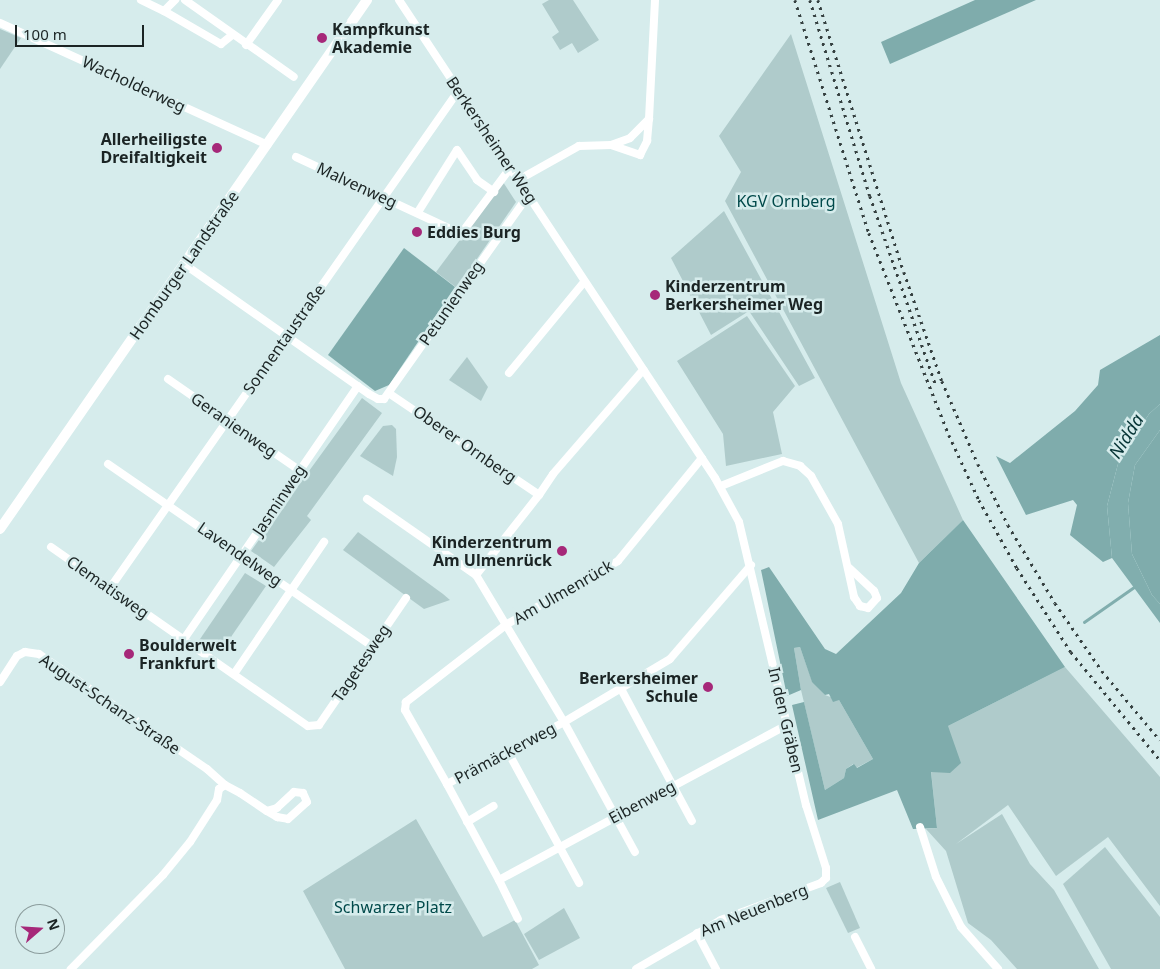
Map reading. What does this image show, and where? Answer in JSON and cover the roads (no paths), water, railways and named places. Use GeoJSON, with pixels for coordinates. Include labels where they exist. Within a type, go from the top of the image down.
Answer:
{"type":"FeatureCollection","features":[{"type":"Feature","properties":{"kind":"street"},"geometry":{"type":"LineString","coordinates":[[141,0],[221,44],[231,36]]}},
{"type":"Feature","properties":{"kind":"street"},"geometry":{"type":"LineString","coordinates":[[164,12],[175,0]]}},
{"type":"Feature","properties":{"kind":"street"},"geometry":{"type":"LineString","coordinates":[[184,0],[231,36],[294,77]]}},
{"type":"Feature","properties":{"kind":"street"},"geometry":{"type":"LineString","coordinates":[[246,45],[278,0]]}},
{"type":"Feature","properties":{"kind":"street","name":"Homburger Landstraße"},"geometry":{"type":"LineString","coordinates":[[0,529],[367,0]]}},
{"type":"Feature","properties":{"kind":"street","name":"Berkersheimer Weg"},"geometry":{"type":"LineString","coordinates":[[399,0],[520,179],[584,282],[721,486],[739,522],[748,553]]}},
{"type":"Feature","properties":{"kind":"street"},"geometry":{"type":"LineString","coordinates":[[611,144],[640,155],[647,141],[655,0]]}},
{"type":"Feature","properties":{"kind":"street","name":"Wacholderweg"},"geometry":{"type":"LineString","coordinates":[[0,23],[268,145]]}},
{"type":"Feature","properties":{"kind":"street","name":"Sonnentaustraße"},"geometry":{"type":"LineString","coordinates":[[110,588],[459,90]]}},
{"type":"Feature","properties":{"kind":"street"},"geometry":{"type":"LineString","coordinates":[[520,179],[579,146],[611,144],[630,138],[649,119]]}},
{"type":"Feature","properties":{"kind":"street","name":"Malvenweg"},"geometry":{"type":"LineString","coordinates":[[418,212],[457,150],[477,180],[494,192]]}},
{"type":"Feature","properties":{"kind":"street","name":"Malvenweg"},"geometry":{"type":"LineString","coordinates":[[296,157],[418,212],[461,234],[511,167]]}},
{"type":"Feature","properties":{"kind":"street","name":"Petunienweg"},"geometry":{"type":"LineString","coordinates":[[390,394],[529,194]]}},
{"type":"Feature","properties":{"kind":"street"},"geometry":{"type":"LineString","coordinates":[[184,264],[369,394],[378,399],[390,394]]}},
{"type":"Feature","properties":{"kind":"street"},"geometry":{"type":"LineString","coordinates":[[509,374],[584,282]]}},
{"type":"Feature","properties":{"kind":"street"},"geometry":{"type":"LineString","coordinates":[[366,499],[476,575],[539,495],[553,474],[643,370]]}},
{"type":"Feature","properties":{"kind":"street","name":"Geranienweg"},"geometry":{"type":"LineString","coordinates":[[168,379],[299,470]]}},
{"type":"Feature","properties":{"kind":"street","name":"Jasminweg"},"geometry":{"type":"LineString","coordinates":[[184,639],[358,386]]}},
{"type":"Feature","properties":{"kind":"street","name":"Oberer Ornberg"},"geometry":{"type":"LineString","coordinates":[[390,394],[539,495]]}},
{"type":"Feature","properties":{"kind":"street","name":"Am Ulmenrück"},"geometry":{"type":"LineString","coordinates":[[403,705],[507,624],[618,561],[702,458]]}},
{"type":"Feature","properties":{"kind":"street"},"geometry":{"type":"LineString","coordinates":[[721,486],[783,462],[800,466],[811,476],[838,524],[854,597],[860,606],[868,608],[876,598],[874,591],[849,568]]}},
{"type":"Feature","properties":{"kind":"street","name":"Lavendelweg"},"geometry":{"type":"LineString","coordinates":[[108,464],[242,554],[372,646]]}},
{"type":"Feature","properties":{"kind":"street"},"geometry":{"type":"LineString","coordinates":[[234,674],[324,542]]}},
{"type":"Feature","properties":{"kind":"street","name":"Clematisweg"},"geometry":{"type":"LineString","coordinates":[[51,547],[308,726],[314,727]]}},
{"type":"Feature","properties":{"kind":"street","name":"In den Gräben"},"geometry":{"type":"LineString","coordinates":[[748,553],[806,805],[826,868],[826,878],[821,883]]}},
{"type":"Feature","properties":{"kind":"street","name":"Prämäckerweg"},"geometry":{"type":"LineString","coordinates":[[403,705],[448,784],[564,722],[670,658],[751,566]]}},
{"type":"Feature","properties":{"kind":"street","name":"Prämäckerweg"},"geometry":{"type":"LineString","coordinates":[[476,575],[564,722]]}},
{"type":"Feature","properties":{"kind":"street","name":"Tagetesweg"},"geometry":{"type":"LineString","coordinates":[[314,727],[319,725],[406,598]]}},
{"type":"Feature","properties":{"kind":"street","name":"August-Schanz-Straße"},"geometry":{"type":"LineString","coordinates":[[0,682],[17,656],[25,652],[38,654],[267,811],[288,820],[307,802],[304,793],[294,792],[277,808],[267,811]]}},
{"type":"Feature","properties":{"kind":"street"},"geometry":{"type":"LineString","coordinates":[[620,688],[692,821]]}},
{"type":"Feature","properties":{"kind":"street"},"geometry":{"type":"LineString","coordinates":[[564,722],[635,852]]}},
{"type":"Feature","properties":{"kind":"street","name":"Eibenweg"},"geometry":{"type":"LineString","coordinates":[[499,880],[787,725]]}},
{"type":"Feature","properties":{"kind":"street"},"geometry":{"type":"LineString","coordinates":[[508,752],[579,883]]}},
{"type":"Feature","properties":{"kind":"street"},"geometry":{"type":"LineString","coordinates":[[71,969],[163,875],[190,842],[217,800],[219,789],[225,784]]}},
{"type":"Feature","properties":{"kind":"street"},"geometry":{"type":"LineString","coordinates":[[448,784],[518,919]]}},
{"type":"Feature","properties":{"kind":"street"},"geometry":{"type":"LineString","coordinates":[[467,822],[494,806]]}},
{"type":"Feature","properties":{"kind":"street"},"geometry":{"type":"LineString","coordinates":[[920,827],[936,877],[961,927],[998,969]]}},
{"type":"Feature","properties":{"kind":"street","name":"Am Neuenberg"},"geometry":{"type":"LineString","coordinates":[[636,969],[697,933],[821,883]]}},
{"type":"Feature","properties":{"kind":"street"},"geometry":{"type":"LineString","coordinates":[[697,933],[716,969]]}},
{"type":"Feature","properties":{"kind":"street"},"geometry":{"type":"LineString","coordinates":[[856,937],[871,969]]}},
{"type":"Feature","properties":{"kind":"waterway"},"geometry":{"type":"LineString","coordinates":[[1084,622],[1134,587]]}},
{"type":"Feature","properties":{"kind":"railway"},"geometry":{"type":"LineString","coordinates":[[795,0],[869,233],[949,435],[979,500],[1017,568],[1071,652],[1160,760]]}},
{"type":"Feature","properties":{"kind":"railway"},"geometry":{"type":"LineString","coordinates":[[810,0],[870,196],[935,383]]}},
{"type":"Feature","properties":{"kind":"railway"},"geometry":{"type":"LineString","coordinates":[[818,0],[904,272],[942,381],[978,464],[1008,525],[1055,603],[1102,671],[1160,740]]}},
{"type":"Feature","properties":{"kind":"place","name":"Kampfkunst Akademie"},"geometry":{"type":"Point","coordinates":[322,38]}},
{"type":"Feature","properties":{"kind":"place","name":"Allerheiligste Dreifaltigkeit"},"geometry":{"type":"Point","coordinates":[217,148]}},
{"type":"Feature","properties":{"kind":"place","name":"Eddies Burg"},"geometry":{"type":"Point","coordinates":[417,232]}},
{"type":"Feature","properties":{"kind":"place","name":"Kinderzentrum Berkersheimer Weg"},"geometry":{"type":"Point","coordinates":[655,295]}},
{"type":"Feature","properties":{"kind":"place","name":"Kinderzentrum Am Ulmenrück"},"geometry":{"type":"Point","coordinates":[562,551]}},
{"type":"Feature","properties":{"kind":"place","name":"Boulderwelt Frankfurt"},"geometry":{"type":"Point","coordinates":[129,654]}},
{"type":"Feature","properties":{"kind":"place","name":"Berkersheimer Schule"},"geometry":{"type":"Point","coordinates":[708,687]}},
{"type":"Feature","properties":{"kind":"park label","name":"KGV Ornberg"},"geometry":{"type":"Point","coordinates":[786,201]}},
{"type":"Feature","properties":{"kind":"park label","name":"Schwarzer Platz"},"geometry":{"type":"Point","coordinates":[393,907]}},
{"type":"Feature","properties":{"kind":"water label","name":"Nidda"},"geometry":{"type":"Point","coordinates":[1126,436]}}]}
